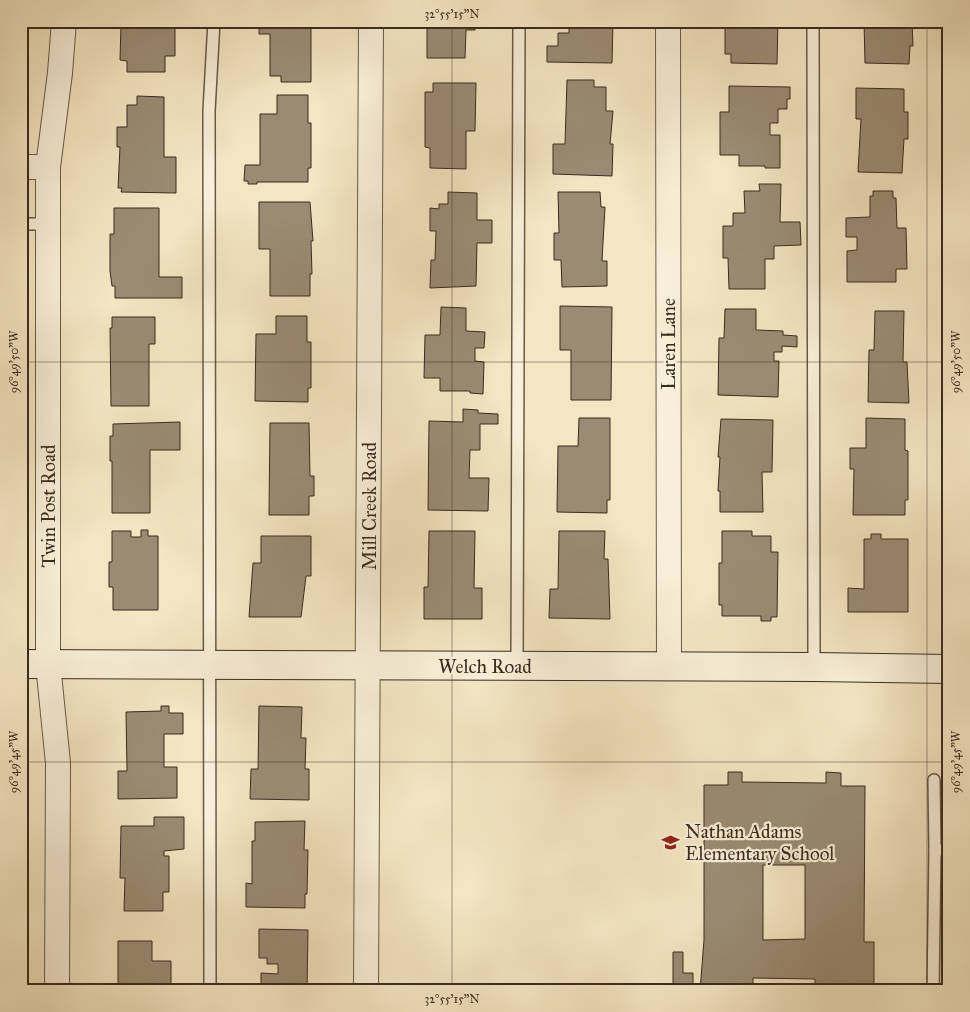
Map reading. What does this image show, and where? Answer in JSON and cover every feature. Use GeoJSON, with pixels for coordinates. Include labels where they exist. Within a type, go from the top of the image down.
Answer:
{"type":"FeatureCollection","features":[{"type":"Feature","properties":{"kind":"street","name":"Twin Post Road"},"geometry":{"type":"LineString","coordinates":[[57,991],[58,763],[34,664],[48,224],[48,167],[60,73],[64,21]]}},
{"type":"Feature","properties":{"kind":"street","name":"Mill Creek Road"},"geometry":{"type":"LineString","coordinates":[[366,991],[371,21]]}},
{"type":"Feature","properties":{"kind":"street","name":"Laren Lane"},"geometry":{"type":"LineString","coordinates":[[668,21],[669,666]]}},
{"type":"Feature","properties":{"kind":"street"},"geometry":{"type":"LineString","coordinates":[[21,167],[48,167]]}},
{"type":"Feature","properties":{"kind":"street","name":"Welch Road"},"geometry":{"type":"LineString","coordinates":[[34,664],[949,669]]}},
{"type":"Feature","properties":{"kind":"lane"},"geometry":{"type":"LineString","coordinates":[[210,991],[209,111],[214,21]]}},
{"type":"Feature","properties":{"kind":"lane"},"geometry":{"type":"LineString","coordinates":[[517,666],[518,21]]}},
{"type":"Feature","properties":{"kind":"lane"},"geometry":{"type":"LineString","coordinates":[[813,21],[814,667]]}},
{"type":"Feature","properties":{"kind":"lane"},"geometry":{"type":"LineString","coordinates":[[21,224],[48,224]]}},
{"type":"Feature","properties":{"kind":"lane"},"geometry":{"type":"LineString","coordinates":[[933,991],[934,780]]}},
{"type":"Feature","properties":{"kind":"lane"},"geometry":{"type":"LineString","coordinates":[[935,850],[949,850]]}},
{"type":"Feature","properties":{"kind":"building"},"geometry":{"type":"Polygon","coordinates":[[[126,21],[180,21],[180,25],[175,25],[175,56],[165,56],[165,72],[127,72],[127,61],[120,60],[121,23],[126,23],[126,21]]]}},
{"type":"Feature","properties":{"kind":"building"},"geometry":{"type":"Polygon","coordinates":[[[259,21],[311,21],[311,82],[281,82],[281,76],[270,76],[270,34],[259,34],[259,21]]]}},
{"type":"Feature","properties":{"kind":"building"},"geometry":{"type":"Polygon","coordinates":[[[427,21],[475,21],[475,30],[466,30],[465,58],[427,58],[427,21]]]}},
{"type":"Feature","properties":{"kind":"building"},"geometry":{"type":"Polygon","coordinates":[[[569,21],[613,21],[612,63],[547,62],[547,46],[558,46],[558,33],[569,33],[569,21]]]}},
{"type":"Feature","properties":{"kind":"building"},"geometry":{"type":"Polygon","coordinates":[[[725,21],[778,21],[777,64],[731,63],[731,54],[725,54],[725,21]]]}},
{"type":"Feature","properties":{"kind":"building"},"geometry":{"type":"Polygon","coordinates":[[[864,21],[912,22],[913,46],[910,46],[909,64],[865,63],[864,21]]]}},
{"type":"Feature","properties":{"kind":"building"},"geometry":{"type":"Polygon","coordinates":[[[567,80],[594,80],[594,87],[606,87],[606,111],[613,111],[610,144],[613,144],[612,176],[553,174],[553,144],[565,144],[567,80]]]}},
{"type":"Feature","properties":{"kind":"building"},"geometry":{"type":"Polygon","coordinates":[[[433,83],[476,83],[475,131],[466,131],[466,169],[430,168],[430,148],[425,147],[425,92],[433,92],[433,83]]]}},
{"type":"Feature","properties":{"kind":"building"},"geometry":{"type":"Polygon","coordinates":[[[729,86],[790,87],[790,99],[787,99],[787,109],[778,109],[778,123],[770,123],[770,135],[780,135],[780,168],[739,166],[739,155],[720,155],[720,112],[729,112],[729,86]]]}},
{"type":"Feature","properties":{"kind":"building"},"geometry":{"type":"Polygon","coordinates":[[[856,88],[904,89],[904,112],[908,112],[908,139],[904,139],[902,173],[858,172],[861,119],[856,119],[856,88]]]}},
{"type":"Feature","properties":{"kind":"building"},"geometry":{"type":"Polygon","coordinates":[[[277,95],[308,95],[308,123],[311,123],[311,168],[308,168],[308,182],[257,182],[257,184],[248,184],[248,181],[244,181],[245,165],[260,165],[260,114],[277,114],[277,95]]]}},
{"type":"Feature","properties":{"kind":"building"},"geometry":{"type":"Polygon","coordinates":[[[137,96],[164,97],[164,157],[176,157],[176,193],[121,192],[122,188],[118,188],[120,147],[117,147],[117,127],[127,127],[127,105],[137,105],[137,96]]]}},
{"type":"Feature","properties":{"kind":"building"},"geometry":{"type":"Polygon","coordinates":[[[759,184],[781,184],[780,222],[800,222],[801,245],[774,246],[774,259],[765,259],[765,289],[729,289],[728,258],[723,258],[723,226],[733,226],[733,213],[745,213],[744,191],[760,191],[759,184]]]}},
{"type":"Feature","properties":{"kind":"building"},"geometry":{"type":"Polygon","coordinates":[[[873,191],[893,191],[893,198],[896,198],[897,228],[906,228],[907,269],[896,269],[896,282],[847,282],[847,251],[857,250],[857,237],[846,237],[846,218],[870,217],[870,196],[873,196],[873,191]]]}},
{"type":"Feature","properties":{"kind":"building"},"geometry":{"type":"Polygon","coordinates":[[[448,192],[477,193],[477,220],[492,220],[492,243],[477,243],[476,286],[430,288],[431,260],[435,260],[436,231],[430,231],[430,208],[439,209],[439,204],[448,204],[448,192]]]}},
{"type":"Feature","properties":{"kind":"building"},"geometry":{"type":"Polygon","coordinates":[[[558,192],[600,192],[601,207],[605,207],[602,261],[607,261],[607,286],[562,287],[561,260],[554,260],[554,233],[559,233],[558,192]]]}},
{"type":"Feature","properties":{"kind":"building"},"geometry":{"type":"Polygon","coordinates":[[[259,202],[310,202],[313,241],[311,241],[312,274],[310,274],[310,296],[270,296],[270,249],[259,249],[259,202]]]}},
{"type":"Feature","properties":{"kind":"building"},"geometry":{"type":"Polygon","coordinates":[[[114,208],[159,208],[159,277],[182,277],[182,298],[115,298],[115,286],[112,286],[110,271],[110,234],[114,234],[114,208]]]}},
{"type":"Feature","properties":{"kind":"building"},"geometry":{"type":"Polygon","coordinates":[[[560,306],[612,307],[611,400],[571,400],[571,350],[560,350],[560,306]]]}},
{"type":"Feature","properties":{"kind":"building"},"geometry":{"type":"Polygon","coordinates":[[[441,307],[466,308],[466,331],[485,332],[484,348],[475,348],[475,361],[484,362],[483,394],[470,393],[470,391],[440,391],[440,378],[424,378],[425,335],[440,335],[441,307]]]}},
{"type":"Feature","properties":{"kind":"building"},"geometry":{"type":"Polygon","coordinates":[[[725,309],[756,309],[756,330],[783,331],[783,335],[797,336],[797,347],[782,346],[782,352],[774,352],[774,361],[779,361],[778,397],[718,395],[719,338],[724,338],[725,309]]]}},
{"type":"Feature","properties":{"kind":"building"},"geometry":{"type":"Polygon","coordinates":[[[875,311],[904,311],[903,362],[907,362],[909,403],[868,402],[869,350],[874,350],[875,311]]]}},
{"type":"Feature","properties":{"kind":"building"},"geometry":{"type":"Polygon","coordinates":[[[276,316],[307,316],[307,342],[311,342],[311,388],[308,388],[308,402],[255,401],[256,334],[276,334],[276,316]]]}},
{"type":"Feature","properties":{"kind":"building"},"geometry":{"type":"Polygon","coordinates":[[[112,317],[155,317],[155,344],[149,344],[149,406],[111,406],[110,328],[112,328],[112,317]]]}},
{"type":"Feature","properties":{"kind":"building"},"geometry":{"type":"Polygon","coordinates":[[[463,409],[478,410],[478,413],[498,414],[498,424],[480,424],[480,450],[470,450],[469,478],[489,478],[488,511],[428,510],[429,421],[463,422],[463,409]]]}},
{"type":"Feature","properties":{"kind":"building"},"geometry":{"type":"Polygon","coordinates":[[[579,418],[610,418],[610,500],[607,500],[607,513],[557,512],[558,446],[578,446],[579,418]]]}},
{"type":"Feature","properties":{"kind":"building"},"geometry":{"type":"Polygon","coordinates":[[[866,418],[905,419],[905,450],[908,451],[908,500],[905,500],[905,515],[853,515],[854,469],[850,469],[850,448],[866,448],[866,418]]]}},
{"type":"Feature","properties":{"kind":"building"},"geometry":{"type":"Polygon","coordinates":[[[721,419],[773,420],[772,472],[762,472],[763,512],[720,512],[720,491],[718,491],[720,457],[718,457],[721,419]]]}},
{"type":"Feature","properties":{"kind":"building"},"geometry":{"type":"Polygon","coordinates":[[[180,422],[180,450],[150,450],[150,513],[112,513],[110,436],[113,436],[113,424],[180,422]]]}},
{"type":"Feature","properties":{"kind":"building"},"geometry":{"type":"Polygon","coordinates":[[[270,423],[309,423],[310,476],[314,476],[314,496],[309,496],[309,515],[269,515],[270,423]]]}},
{"type":"Feature","properties":{"kind":"building"},"geometry":{"type":"Polygon","coordinates":[[[141,530],[148,530],[148,536],[158,536],[158,610],[113,610],[113,587],[109,587],[109,562],[112,562],[112,531],[131,531],[131,537],[141,537],[141,530]]]}},
{"type":"Feature","properties":{"kind":"building"},"geometry":{"type":"Polygon","coordinates":[[[429,531],[475,531],[474,588],[482,588],[482,619],[424,619],[424,587],[428,587],[429,531]]]}},
{"type":"Feature","properties":{"kind":"building"},"geometry":{"type":"Polygon","coordinates":[[[559,531],[605,531],[604,559],[608,559],[610,619],[549,618],[550,589],[558,589],[559,531]]]}},
{"type":"Feature","properties":{"kind":"building"},"geometry":{"type":"Polygon","coordinates":[[[722,531],[752,531],[752,536],[771,536],[771,552],[778,552],[777,617],[771,617],[771,621],[761,621],[761,616],[722,616],[722,605],[719,605],[719,563],[722,563],[722,531]]]}},
{"type":"Feature","properties":{"kind":"building"},"geometry":{"type":"Polygon","coordinates":[[[871,534],[881,534],[881,539],[908,539],[908,612],[848,612],[848,588],[864,589],[864,539],[871,539],[871,534]]]}},
{"type":"Feature","properties":{"kind":"building"},"geometry":{"type":"Polygon","coordinates":[[[261,536],[311,536],[311,576],[306,576],[301,617],[249,617],[253,563],[261,563],[261,536]]]}},
{"type":"Feature","properties":{"kind":"building"},"geometry":{"type":"Polygon","coordinates":[[[161,706],[169,706],[169,713],[183,713],[183,734],[164,734],[164,767],[177,767],[177,798],[118,799],[118,771],[127,771],[126,712],[161,711],[161,706]]]}},
{"type":"Feature","properties":{"kind":"building"},"geometry":{"type":"Polygon","coordinates":[[[259,706],[302,707],[301,738],[306,738],[305,769],[309,769],[309,800],[250,799],[251,769],[258,769],[259,706]]]}},
{"type":"Feature","properties":{"kind":"building"},"geometry":{"type":"Polygon","coordinates":[[[728,772],[742,772],[742,782],[826,783],[826,772],[841,773],[841,786],[865,786],[864,942],[874,942],[874,991],[815,991],[815,979],[753,978],[753,991],[700,991],[704,940],[704,785],[728,785],[728,772]],[[763,865],[763,940],[805,939],[805,865],[763,865]]]}},
{"type":"Feature","properties":{"kind":"building"},"geometry":{"type":"Polygon","coordinates":[[[154,817],[184,817],[184,849],[164,851],[164,856],[169,856],[169,892],[163,892],[163,911],[124,911],[125,878],[120,878],[121,826],[154,826],[154,817]]]}},
{"type":"Feature","properties":{"kind":"building"},"geometry":{"type":"Polygon","coordinates":[[[305,821],[304,850],[308,850],[305,908],[246,907],[246,883],[252,884],[252,841],[255,841],[255,822],[305,821]]]}},
{"type":"Feature","properties":{"kind":"building"},"geometry":{"type":"Polygon","coordinates":[[[259,929],[308,930],[307,991],[261,991],[261,973],[278,974],[278,964],[267,964],[267,958],[259,958],[259,929]]]}},
{"type":"Feature","properties":{"kind":"building"},"geometry":{"type":"Polygon","coordinates":[[[118,941],[152,941],[152,961],[171,961],[171,991],[118,991],[118,941]]]}},
{"type":"Feature","properties":{"kind":"building"},"geometry":{"type":"Polygon","coordinates":[[[673,952],[683,952],[683,973],[693,973],[693,991],[673,991],[673,952]]]}},
{"type":"Feature","properties":{"kind":"place","name":"Nathan Adams Elementary School"},"geometry":{"type":"Point","coordinates":[671,842]}}]}
